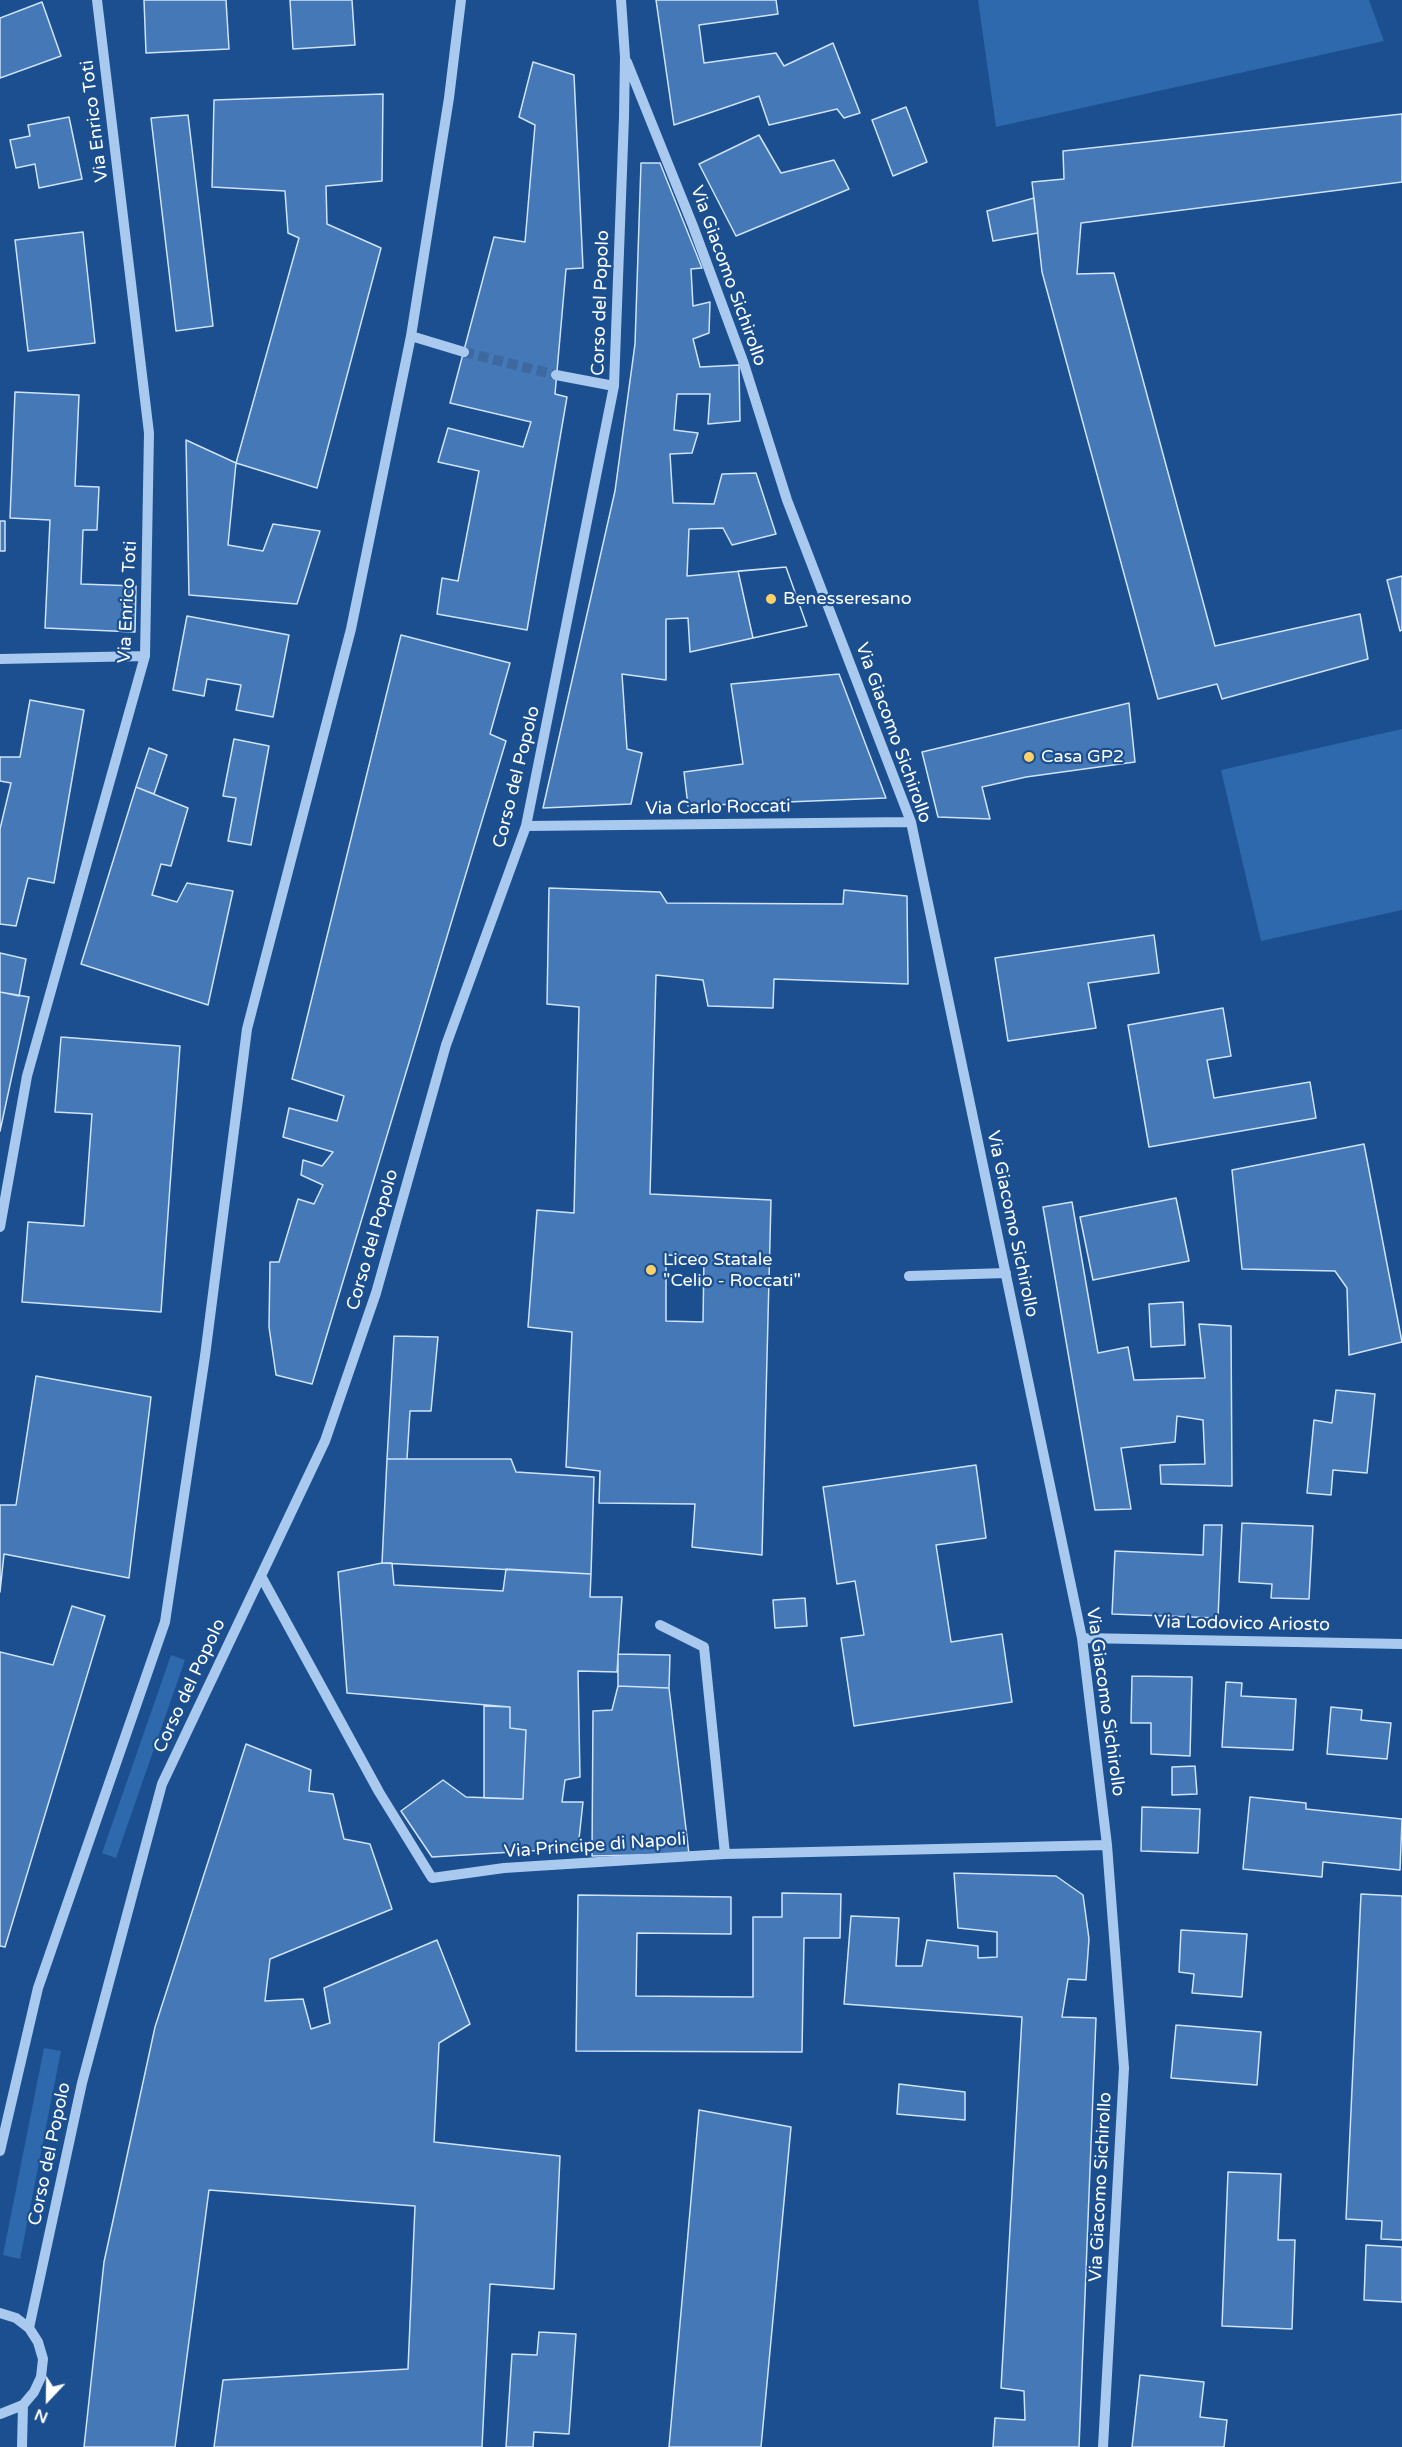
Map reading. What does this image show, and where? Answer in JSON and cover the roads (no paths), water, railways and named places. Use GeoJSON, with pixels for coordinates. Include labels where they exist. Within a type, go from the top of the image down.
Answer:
{"type":"FeatureCollection","features":[{"type":"Feature","properties":{"kind":"street","name":"Via Enrico Toti"},"geometry":{"type":"LineString","coordinates":[[0,1227],[27,1076],[145,656],[150,433],[97,0]]}},
{"type":"Feature","properties":{"kind":"street","name":"Corso del Popolo"},"geometry":{"type":"LineString","coordinates":[[0,2151],[38,1988],[165,1622],[205,1356],[247,1029],[351,629],[411,336],[449,98],[460,0]]}},
{"type":"Feature","properties":{"kind":"street","name":"Corso del Popolo"},"geometry":{"type":"LineString","coordinates":[[28,2328],[82,2083],[162,1784],[325,1441],[376,1293],[446,1045],[526,826],[614,386],[625,57],[621,0]]}},
{"type":"Feature","properties":{"kind":"street","name":"Via Giacomo Sichirollo"},"geometry":{"type":"LineString","coordinates":[[625,57],[693,226],[744,364],[787,500],[911,822],[1082,1638],[1107,1845],[1124,2068],[1104,2447]]}},
{"type":"Feature","properties":{"kind":"street"},"geometry":{"type":"LineString","coordinates":[[411,336],[464,352]]}},
{"type":"Feature","properties":{"kind":"street"},"geometry":{"type":"LineString","coordinates":[[556,375],[614,386]]}},
{"type":"Feature","properties":{"kind":"street"},"geometry":{"type":"LineString","coordinates":[[0,659],[145,656]]}},
{"type":"Feature","properties":{"kind":"street","name":"Via Carlo Roccati"},"geometry":{"type":"LineString","coordinates":[[526,826],[911,822]]}},
{"type":"Feature","properties":{"kind":"street"},"geometry":{"type":"LineString","coordinates":[[909,1276],[1006,1273]]}},
{"type":"Feature","properties":{"kind":"street","name":"Via Principe di Napoli"},"geometry":{"type":"LineString","coordinates":[[261,1576],[379,1792],[432,1878],[504,1868],[725,1854],[1107,1845]]}},
{"type":"Feature","properties":{"kind":"street"},"geometry":{"type":"LineString","coordinates":[[660,1625],[704,1647],[725,1854]]}},
{"type":"Feature","properties":{"kind":"street","name":"Via Lodovico Ariosto"},"geometry":{"type":"LineString","coordinates":[[1082,1638],[1402,1644]]}},
{"type":"Feature","properties":{"kind":"street"},"geometry":{"type":"LineString","coordinates":[[0,2313],[16,2318],[28,2328],[38,2342],[43,2360],[38,2385],[23,2405],[0,2414]]}},
{"type":"Feature","properties":{"kind":"street"},"geometry":{"type":"LineString","coordinates":[[22,2447],[23,2405]]}},
{"type":"Feature","properties":{"kind":"tunnel"},"geometry":{"type":"LineString","coordinates":[[464,352],[556,375]]}},
{"type":"Feature","properties":{"kind":"place","name":"Benesseresano"},"geometry":{"type":"Point","coordinates":[771,599]}},
{"type":"Feature","properties":{"kind":"place","name":"Casa GP2"},"geometry":{"type":"Point","coordinates":[1029,757]}},
{"type":"Feature","properties":{"kind":"place","name":"Liceo Statale \"Celio - Roccati\""},"geometry":{"type":"Point","coordinates":[651,1270]}}]}
